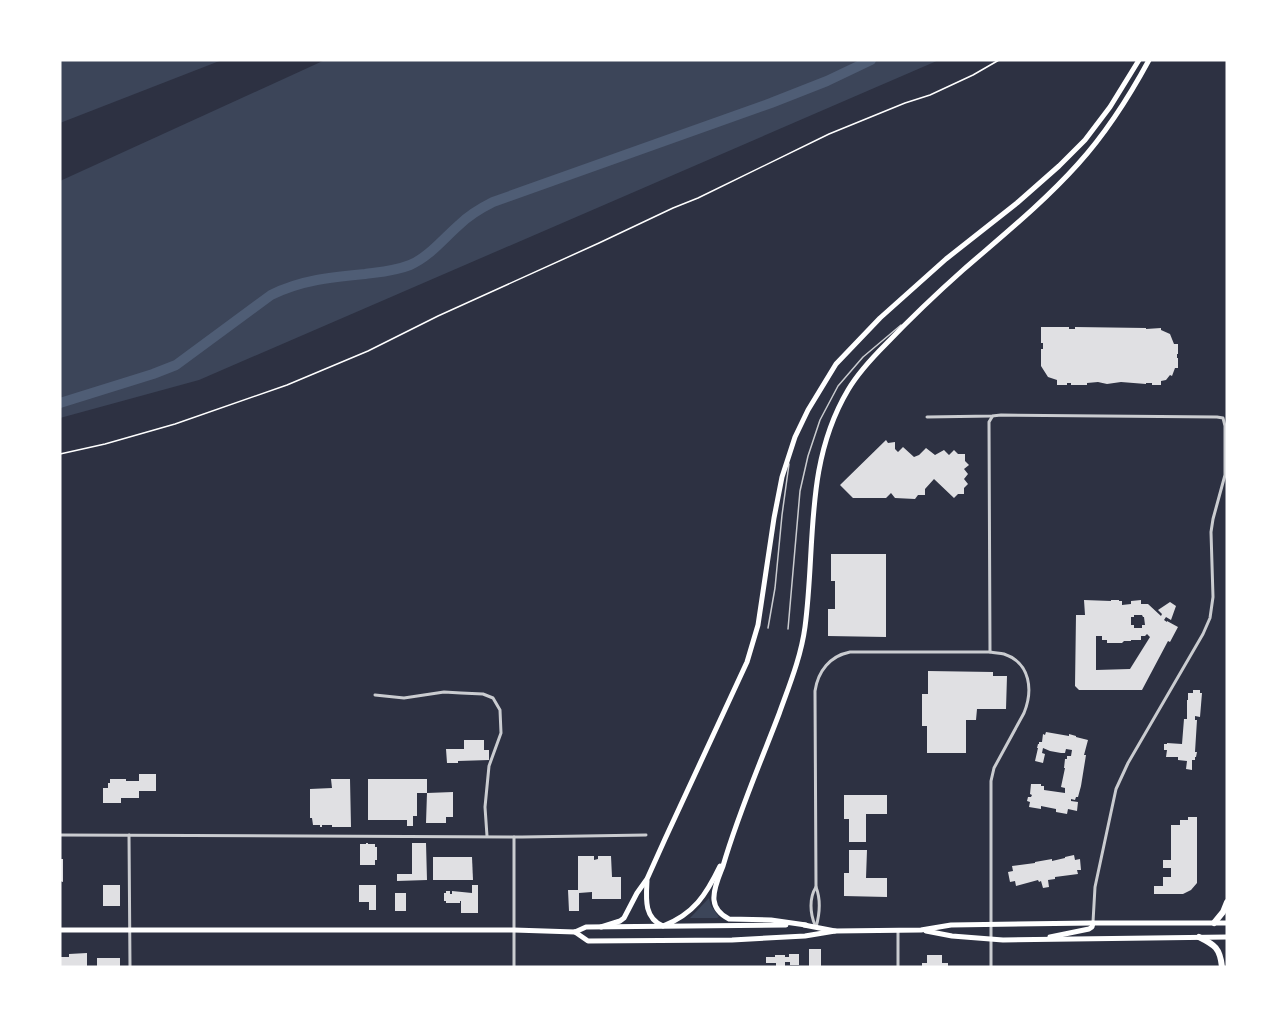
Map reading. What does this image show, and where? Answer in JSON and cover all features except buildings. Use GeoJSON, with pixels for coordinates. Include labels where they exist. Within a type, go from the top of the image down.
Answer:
{"type":"FeatureCollection","features":[{"type":"Feature","properties":{"kind":"highway"},"geometry":{"type":"LineString","coordinates":[[1214,923],[1227,902]]}},
{"type":"Feature","properties":{"kind":"highway"},"geometry":{"type":"LineString","coordinates":[[1199,937],[1215,946],[1220,955],[1222,967]]}},
{"type":"Feature","properties":{"kind":"main road"},"geometry":{"type":"LineString","coordinates":[[601,927],[624,918],[647,879],[747,662],[758,625],[782,477],[795,437],[808,410],[837,364],[880,318],[946,259],[1017,203],[1085,140],[1110,107],[1139,60]]}},
{"type":"Feature","properties":{"kind":"main road"},"geometry":{"type":"LineString","coordinates":[[835,931],[771,920],[733,920],[724,917],[716,907],[714,898],[728,848],[790,684],[802,644],[815,488],[828,432],[836,412],[862,369],[915,313],[1047,196],[1079,163],[1111,124],[1149,60]]}},
{"type":"Feature","properties":{"kind":"main road"},"geometry":{"type":"LineString","coordinates":[[663,926],[696,905],[705,895],[728,848]]}},
{"type":"Feature","properties":{"kind":"main road"},"geometry":{"type":"LineString","coordinates":[[647,879],[646,898],[650,915],[663,926]]}},
{"type":"Feature","properties":{"kind":"main road"},"geometry":{"type":"LineString","coordinates":[[1036,939],[1089,929],[1093,923]]}},
{"type":"Feature","properties":{"kind":"main road"},"geometry":{"type":"LineString","coordinates":[[575,932],[588,940],[732,940],[805,936],[835,931],[921,930],[951,925],[1227,923]]}},
{"type":"Feature","properties":{"kind":"main road"},"geometry":{"type":"LineString","coordinates":[[60,930],[575,932],[586,927],[806,925]]}},
{"type":"Feature","properties":{"kind":"main road"},"geometry":{"type":"LineString","coordinates":[[663,926],[663,940]]}},
{"type":"Feature","properties":{"kind":"main road"},"geometry":{"type":"LineString","coordinates":[[921,930],[952,936],[991,939],[1227,937]]}},
{"type":"Feature","properties":{"kind":"street"},"geometry":{"type":"LineString","coordinates":[[927,417],[1000,415],[1223,418],[1225,475],[1211,532],[1213,597],[1210,618],[1128,763],[1116,789],[1095,887],[1093,923]]}},
{"type":"Feature","properties":{"kind":"street"},"geometry":{"type":"LineString","coordinates":[[990,652],[989,422],[992,416]]}},
{"type":"Feature","properties":{"kind":"street"},"geometry":{"type":"LineString","coordinates":[[816,934],[819,895],[816,886],[815,691],[817,681],[827,664],[850,652],[990,652],[1004,654],[1016,660],[1024,669],[1029,679],[1030,693],[1024,713],[994,768],[991,781],[991,967]]}},
{"type":"Feature","properties":{"kind":"street"},"geometry":{"type":"LineString","coordinates":[[375,695],[404,698],[444,692],[483,694],[493,698],[500,710],[501,733],[489,766],[485,807],[487,836]]}},
{"type":"Feature","properties":{"kind":"street"},"geometry":{"type":"LineString","coordinates":[[60,835],[646,835]]}},
{"type":"Feature","properties":{"kind":"street"},"geometry":{"type":"LineString","coordinates":[[129,835],[130,967]]}},
{"type":"Feature","properties":{"kind":"street"},"geometry":{"type":"LineString","coordinates":[[513,967],[514,836]]}},
{"type":"Feature","properties":{"kind":"street"},"geometry":{"type":"LineString","coordinates":[[816,886],[811,894],[811,915],[816,927]]}},
{"type":"Feature","properties":{"kind":"street"},"geometry":{"type":"LineString","coordinates":[[898,930],[898,967]]}},
{"type":"Feature","properties":{"kind":"lane"},"geometry":{"type":"LineString","coordinates":[[788,629],[800,491],[820,420],[838,387],[863,357],[915,313]]}},
{"type":"Feature","properties":{"kind":"lane"},"geometry":{"type":"LineString","coordinates":[[768,628],[775,588],[787,475],[795,437]]}},
{"type":"Feature","properties":{"kind":"path"},"geometry":{"type":"LineString","coordinates":[[60,454],[175,424],[288,385],[368,351],[438,316],[698,198],[829,134],[904,103],[930,95],[999,60]]}},
{"type":"Feature","properties":{"kind":"shaded area"},"geometry":{"type":"Polygon","coordinates":[[[60,60],[222,60],[60,123],[60,60]]]}},
{"type":"Feature","properties":{"kind":"shaded area"},"geometry":{"type":"Polygon","coordinates":[[[325,60],[939,60],[199,380],[60,418],[60,181],[325,60]]]}},
{"type":"Feature","properties":{"kind":"shaded area"},"geometry":{"type":"Polygon","coordinates":[[[709,898],[711,906],[719,917],[690,918],[709,898]]]}},
{"type":"Feature","properties":{"kind":"waterway"},"geometry":{"type":"LineString","coordinates":[[60,403],[176,365],[271,295],[282,290],[317,280],[388,271],[410,265],[430,253],[467,218],[493,202],[771,103],[827,81],[871,60]]}}]}
